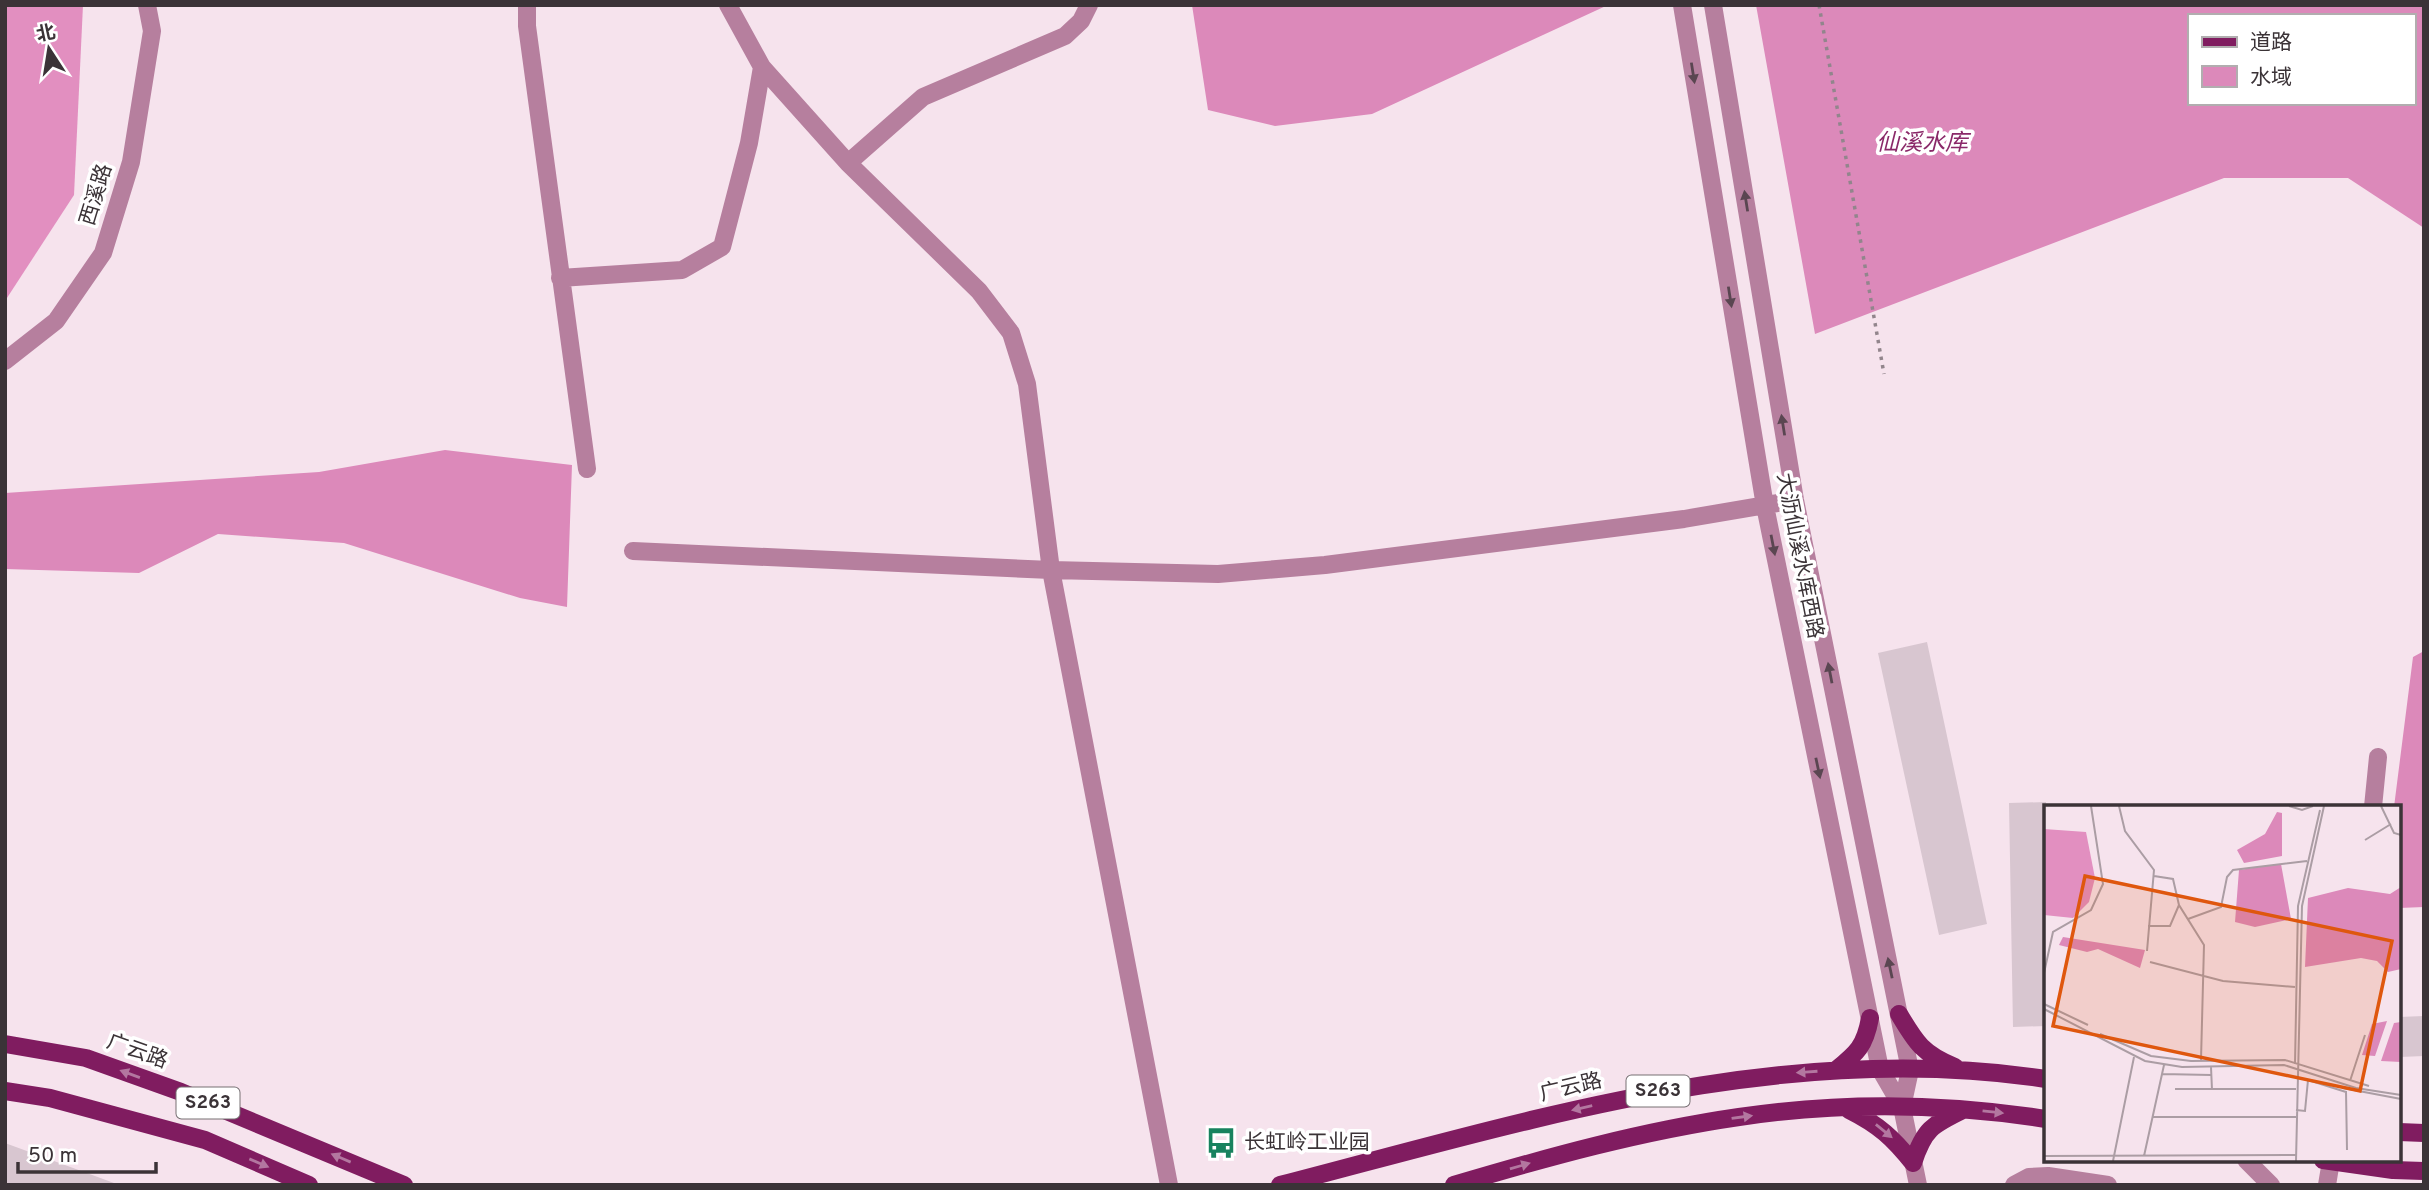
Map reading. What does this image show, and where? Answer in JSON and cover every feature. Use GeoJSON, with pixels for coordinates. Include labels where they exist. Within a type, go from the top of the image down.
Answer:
{"type":"FeatureCollection","features":[{"type":"Feature","properties":{"kind":"main road"},"geometry":{"type":"LineString","coordinates":[[1899,1014],[1916,1043],[1938,1060],[1965,1071]]}},
{"type":"Feature","properties":{"kind":"main road"},"geometry":{"type":"LineString","coordinates":[[1836,1070],[1854,1055],[1866,1040],[1870,1018]]}},
{"type":"Feature","properties":{"kind":"main road","name":"广云路"},"geometry":{"type":"LineString","coordinates":[[5,1044],[86,1058],[181,1092],[404,1185]]}},
{"type":"Feature","properties":{"kind":"main road","name":"广云路"},"geometry":{"type":"LineString","coordinates":[[1280,1185],[1536,1119],[1662,1090],[1737,1079],[1880,1069],[1965,1071],[2044,1079]]}},
{"type":"Feature","properties":{"kind":"main road","name":"S263"},"geometry":{"type":"LineString","coordinates":[[5,1091],[50,1098],[205,1140],[309,1185]]}},
{"type":"Feature","properties":{"kind":"main road","name":"S263"},"geometry":{"type":"LineString","coordinates":[[1454,1185],[1543,1159],[1668,1130],[1740,1117],[1902,1107],[1965,1109],[2044,1119]]}},
{"type":"Feature","properties":{"kind":"main road"},"geometry":{"type":"LineString","coordinates":[[1846,1109],[1873,1122],[1893,1138],[1913,1163]]}},
{"type":"Feature","properties":{"kind":"main road"},"geometry":{"type":"LineString","coordinates":[[1913,1163],[1920,1141],[1935,1124],[1965,1109]]}},
{"type":"Feature","properties":{"kind":"main road"},"geometry":{"type":"LineString","coordinates":[[2401,1132],[2424,1133]]}},
{"type":"Feature","properties":{"kind":"main road"},"geometry":{"type":"LineString","coordinates":[[2334,1162],[2393,1170],[2424,1171]]}},
{"type":"Feature","properties":{"kind":"street","name":"西溪路"},"geometry":{"type":"LineString","coordinates":[[5,360],[56,321],[103,253],[131,162],[152,31],[147,5]]}},
{"type":"Feature","properties":{"kind":"street"},"geometry":{"type":"LineString","coordinates":[[527,5],[529,40],[587,469]]}},
{"type":"Feature","properties":{"kind":"street"},"geometry":{"type":"LineString","coordinates":[[728,5],[762,67],[848,163],[979,292],[1011,333],[1027,384],[1051,569],[1170,1185]]}},
{"type":"Feature","properties":{"kind":"street"},"geometry":{"type":"LineString","coordinates":[[848,163],[923,97],[1065,36],[1081,21],[1089,5]]}},
{"type":"Feature","properties":{"kind":"street","name":"大沥仙溪水库西路"},"geometry":{"type":"LineString","coordinates":[[1682,5],[1765,506],[1880,1069],[1902,1107]]}},
{"type":"Feature","properties":{"kind":"street"},"geometry":{"type":"LineString","coordinates":[[1713,5],[1795,500],[1910,1070],[1902,1107],[1918,1185]]}},
{"type":"Feature","properties":{"kind":"street"},"geometry":{"type":"LineString","coordinates":[[560,278],[682,270],[722,247],[749,143],[762,67]]}},
{"type":"Feature","properties":{"kind":"street"},"geometry":{"type":"LineString","coordinates":[[633,551],[1051,569],[1218,573],[1325,565],[1684,519],[1795,500]]}},
{"type":"Feature","properties":{"kind":"street"},"geometry":{"type":"LineString","coordinates":[[2373,805],[2378,757]]}},
{"type":"Feature","properties":{"kind":"street"},"geometry":{"type":"LineString","coordinates":[[2248,1162],[2271,1185]]}},
{"type":"Feature","properties":{"kind":"street"},"geometry":{"type":"LineString","coordinates":[[2327,1162],[2328,1185]]}},
{"type":"Feature","properties":{"kind":"street"},"geometry":{"type":"LineString","coordinates":[[2014,1185],[2029,1177],[2048,1176],[2108,1185]]}},
{"type":"Feature","properties":{"kind":"path"},"geometry":{"type":"LineString","coordinates":[[1819,5],[1884,374]]}},
{"type":"Feature","properties":{"kind":"shaded area"},"geometry":{"type":"Polygon","coordinates":[[[5,5],[83,5],[74,195],[5,301],[5,5]]]}},
{"type":"Feature","properties":{"kind":"water"},"geometry":{"type":"Polygon","coordinates":[[[1192,5],[1608,5],[1372,114],[1275,126],[1208,110],[1192,5]]]}},
{"type":"Feature","properties":{"kind":"water","name":"仙溪水库"},"geometry":{"type":"Polygon","coordinates":[[[1756,5],[2424,5],[2424,228],[2348,178],[2224,178],[1815,334],[1756,5]]]}},
{"type":"Feature","properties":{"kind":"water"},"geometry":{"type":"Polygon","coordinates":[[[445,450],[572,465],[567,607],[520,598],[344,543],[218,534],[139,573],[5,569],[5,493],[319,472],[445,450]]]}},
{"type":"Feature","properties":{"kind":"water"},"geometry":{"type":"Polygon","coordinates":[[[2424,651],[2424,907],[2401,908],[2401,805],[2394,805],[2413,657],[2424,651]]]}},
{"type":"Feature","properties":{"kind":"building"},"geometry":{"type":"Polygon","coordinates":[[[1927,642],[1987,924],[1939,935],[1878,653],[1927,642]]]}},
{"type":"Feature","properties":{"kind":"building"},"geometry":{"type":"Polygon","coordinates":[[[2046,802],[2044,1026],[2013,1027],[2009,803],[2046,802]]]}},
{"type":"Feature","properties":{"kind":"building"},"geometry":{"type":"Polygon","coordinates":[[[2424,1016],[2424,1056],[2401,1057],[2401,1017],[2424,1016]]]}},
{"type":"Feature","properties":{"kind":"building"},"geometry":{"type":"Polygon","coordinates":[[[5,1143],[114,1183],[114,1185],[5,1185],[5,1143]]]}},
{"type":"Feature","properties":{"kind":"place","name":"长虹岭工业园"},"geometry":{"type":"Point","coordinates":[1221,1143]}}]}
